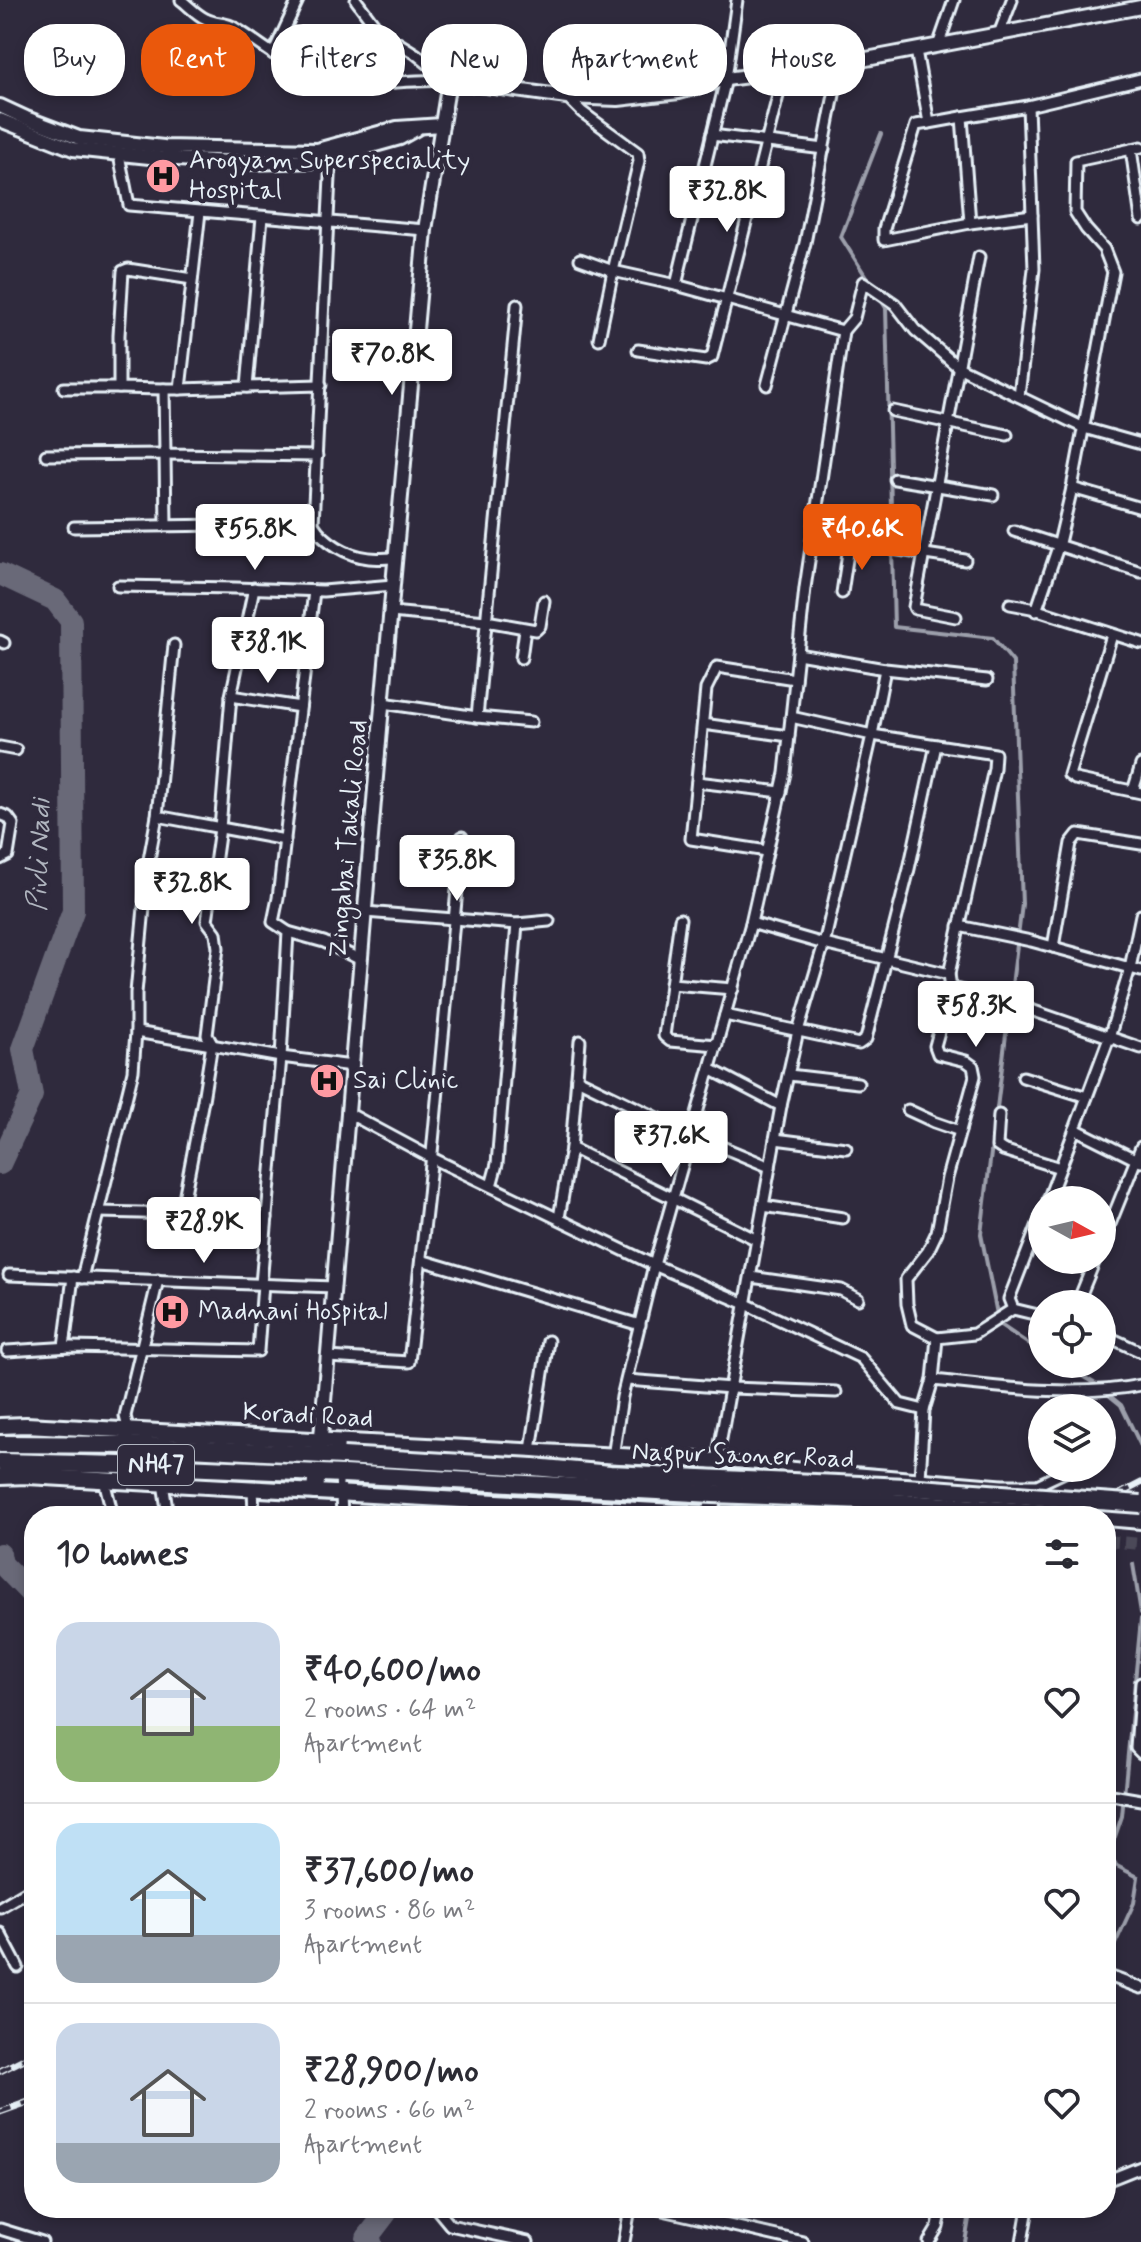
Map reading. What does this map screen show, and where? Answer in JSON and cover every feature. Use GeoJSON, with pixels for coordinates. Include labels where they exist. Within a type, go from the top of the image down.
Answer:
{"type":"FeatureCollection","features":[{"type":"Feature","properties":{"kind":"highway","name":"NH47"},"geometry":{"type":"LineString","coordinates":[[0,1444],[317,1450]]}},
{"type":"Feature","properties":{"kind":"highway","name":"Koradi Road"},"geometry":{"type":"LineString","coordinates":[[317,1450],[343,1456]]}},
{"type":"Feature","properties":{"kind":"highway","name":"Nagpur Saoner Road"},"geometry":{"type":"LineString","coordinates":[[343,1456],[610,1474],[906,1487],[1141,1504]]}},
{"type":"Feature","properties":{"kind":"highway","name":"NH47"},"geometry":{"type":"LineString","coordinates":[[0,1462],[342,1474]]}},
{"type":"Feature","properties":{"kind":"highway"},"geometry":{"type":"LineString","coordinates":[[315,1472],[315,1491]]}},
{"type":"Feature","properties":{"kind":"highway","name":"Nagpur Saoner Road"},"geometry":{"type":"LineString","coordinates":[[342,1474],[949,1506]]}},
{"type":"Feature","properties":{"kind":"highway"},"geometry":{"type":"LineString","coordinates":[[1116,1518],[1141,1520]]}},
{"type":"Feature","properties":{"kind":"main road","name":"Koradi Road"},"geometry":{"type":"LineString","coordinates":[[0,1426],[129,1432],[317,1450],[531,1450],[717,1461]]}},
{"type":"Feature","properties":{"kind":"main road"},"geometry":{"type":"LineString","coordinates":[[712,1506],[717,1461]]}},
{"type":"Feature","properties":{"kind":"main road"},"geometry":{"type":"LineString","coordinates":[[0,1477],[340,1492],[476,1506]]}},
{"type":"Feature","properties":{"kind":"street"},"geometry":{"type":"LineString","coordinates":[[181,0],[206,19],[232,26],[271,53]]}},
{"type":"Feature","properties":{"kind":"street"},"geometry":{"type":"LineString","coordinates":[[287,24],[298,0]]}},
{"type":"Feature","properties":{"kind":"street"},"geometry":{"type":"LineString","coordinates":[[356,0],[379,31],[421,58]]}},
{"type":"Feature","properties":{"kind":"street"},"geometry":{"type":"LineString","coordinates":[[727,72],[737,0]]}},
{"type":"Feature","properties":{"kind":"street"},"geometry":{"type":"LineString","coordinates":[[938,46],[954,0]]}},
{"type":"Feature","properties":{"kind":"street"},"geometry":{"type":"LineString","coordinates":[[999,34],[1012,0]]}},
{"type":"Feature","properties":{"kind":"street"},"geometry":{"type":"LineString","coordinates":[[865,59],[1141,7]]}},
{"type":"Feature","properties":{"kind":"street"},"geometry":{"type":"LineString","coordinates":[[916,50],[929,123]]}},
{"type":"Feature","properties":{"kind":"street"},"geometry":{"type":"LineString","coordinates":[[1032,215],[970,223],[884,240],[884,229],[916,125],[1028,106],[1141,79]]}},
{"type":"Feature","properties":{"kind":"street"},"geometry":{"type":"LineString","coordinates":[[527,92],[618,99],[644,96]]}},
{"type":"Feature","properties":{"kind":"street","name":"Zingabai Takali Road"},"geometry":{"type":"LineString","coordinates":[[317,1450],[328,1357],[425,230],[447,96]]}},
{"type":"Feature","properties":{"kind":"street"},"geometry":{"type":"LineString","coordinates":[[676,285],[722,96]]}},
{"type":"Feature","properties":{"kind":"street"},"geometry":{"type":"LineString","coordinates":[[638,350],[706,360],[712,357],[778,96]]}},
{"type":"Feature","properties":{"kind":"street"},"geometry":{"type":"LineString","coordinates":[[767,385],[805,243],[834,96]]}},
{"type":"Feature","properties":{"kind":"street"},"geometry":{"type":"LineString","coordinates":[[567,97],[582,112],[638,153],[639,161],[599,339]]}},
{"type":"Feature","properties":{"kind":"street"},"geometry":{"type":"LineString","coordinates":[[0,106],[79,138],[164,147],[317,150],[397,128],[442,125]]}},
{"type":"Feature","properties":{"kind":"street"},"geometry":{"type":"LineString","coordinates":[[1019,396],[1034,269],[1028,106]]}},
{"type":"Feature","properties":{"kind":"street"},"geometry":{"type":"LineString","coordinates":[[962,117],[970,223]]}},
{"type":"Feature","properties":{"kind":"street"},"geometry":{"type":"LineString","coordinates":[[0,120],[73,149],[249,163],[318,161],[400,138],[419,128]]}},
{"type":"Feature","properties":{"kind":"street"},"geometry":{"type":"LineString","coordinates":[[712,135],[824,149]]}},
{"type":"Feature","properties":{"kind":"street"},"geometry":{"type":"LineString","coordinates":[[1036,611],[1058,547],[1072,488],[1113,272],[1104,249],[1075,212],[1076,161],[1136,148],[1141,219]]}},
{"type":"Feature","properties":{"kind":"street"},"geometry":{"type":"LineString","coordinates":[[119,155],[129,205],[425,230]]}},
{"type":"Feature","properties":{"kind":"street"},"geometry":{"type":"LineString","coordinates":[[331,157],[313,524],[320,535],[344,550],[367,558],[396,558]]}},
{"type":"Feature","properties":{"kind":"street"},"geometry":{"type":"LineString","coordinates":[[180,389],[200,212]]}},
{"type":"Feature","properties":{"kind":"street"},"geometry":{"type":"LineString","coordinates":[[247,387],[262,217]]}},
{"type":"Feature","properties":{"kind":"street"},"geometry":{"type":"LineString","coordinates":[[956,617],[915,609],[935,485],[979,257]]}},
{"type":"Feature","properties":{"kind":"street"},"geometry":{"type":"LineString","coordinates":[[580,259],[613,271],[843,331]]}},
{"type":"Feature","properties":{"kind":"street"},"geometry":{"type":"LineString","coordinates":[[119,388],[123,271],[128,269],[192,279]]}},
{"type":"Feature","properties":{"kind":"street"},"geometry":{"type":"LineString","coordinates":[[613,1457],[654,1265],[751,923],[781,792],[805,588],[843,331],[854,318],[863,282],[895,304],[915,330],[958,367],[1084,428],[1141,444]]}},
{"type":"Feature","properties":{"kind":"street"},"geometry":{"type":"LineString","coordinates":[[477,717],[517,305]]}},
{"type":"Feature","properties":{"kind":"street"},"geometry":{"type":"LineString","coordinates":[[64,388],[321,385]]}},
{"type":"Feature","properties":{"kind":"street"},"geometry":{"type":"LineString","coordinates":[[164,389],[166,525]]}},
{"type":"Feature","properties":{"kind":"street"},"geometry":{"type":"LineString","coordinates":[[893,411],[1007,435]]}},
{"type":"Feature","properties":{"kind":"street"},"geometry":{"type":"LineString","coordinates":[[46,455],[317,456]]}},
{"type":"Feature","properties":{"kind":"street"},"geometry":{"type":"LineString","coordinates":[[895,479],[993,495]]}},
{"type":"Feature","properties":{"kind":"street"},"geometry":{"type":"LineString","coordinates":[[1072,488],[1141,508]]}},
{"type":"Feature","properties":{"kind":"street"},"geometry":{"type":"LineString","coordinates":[[74,527],[313,524]]}},
{"type":"Feature","properties":{"kind":"street"},"geometry":{"type":"LineString","coordinates":[[1014,531],[1141,572]]}},
{"type":"Feature","properties":{"kind":"street"},"geometry":{"type":"LineString","coordinates":[[842,593],[852,543],[965,560]]}},
{"type":"Feature","properties":{"kind":"street"},"geometry":{"type":"LineString","coordinates":[[118,586],[314,591],[393,585]]}},
{"type":"Feature","properties":{"kind":"street"},"geometry":{"type":"LineString","coordinates":[[181,1214],[212,1044],[207,1035],[218,948],[216,933],[207,921],[220,828],[231,696],[254,588]]}},
{"type":"Feature","properties":{"kind":"street"},"geometry":{"type":"LineString","coordinates":[[314,591],[273,922],[288,932],[324,942],[361,960]]}},
{"type":"Feature","properties":{"kind":"street"},"geometry":{"type":"LineString","coordinates":[[391,612],[486,621],[536,630],[540,626],[544,601]]}},
{"type":"Feature","properties":{"kind":"street"},"geometry":{"type":"LineString","coordinates":[[1010,604],[1141,643]]}},
{"type":"Feature","properties":{"kind":"street"},"geometry":{"type":"LineString","coordinates":[[521,658],[525,629]]}},
{"type":"Feature","properties":{"kind":"street"},"geometry":{"type":"LineString","coordinates":[[1112,635],[1069,775],[1075,779],[1137,792],[1141,765]]}},
{"type":"Feature","properties":{"kind":"street"},"geometry":{"type":"LineString","coordinates":[[64,1347],[77,1277],[99,1212],[133,1071],[142,922],[157,816],[174,645]]}},
{"type":"Feature","properties":{"kind":"street"},"geometry":{"type":"LineString","coordinates":[[798,654],[885,669],[987,680]]}},
{"type":"Feature","properties":{"kind":"street"},"geometry":{"type":"LineString","coordinates":[[767,851],[691,839],[706,689],[717,667],[795,679]]}},
{"type":"Feature","properties":{"kind":"street"},"geometry":{"type":"LineString","coordinates":[[885,669],[824,944],[798,1031],[781,1106],[717,1461],[1002,1485],[1037,1485],[1043,1482]]}},
{"type":"Feature","properties":{"kind":"street"},"geometry":{"type":"LineString","coordinates":[[231,696],[300,707]]}},
{"type":"Feature","properties":{"kind":"street"},"geometry":{"type":"LineString","coordinates":[[383,703],[531,722]]}},
{"type":"Feature","properties":{"kind":"street"},"geometry":{"type":"LineString","coordinates":[[791,717],[872,735],[995,754],[949,974],[951,988],[935,1046],[938,1054],[966,1061],[973,1066],[975,1076],[947,1178],[937,1232],[928,1251],[906,1279],[907,1304],[912,1325],[937,1338],[974,1334],[1013,1309],[1028,1313]]}},
{"type":"Feature","properties":{"kind":"street"},"geometry":{"type":"LineString","coordinates":[[703,724],[789,736]]}},
{"type":"Feature","properties":{"kind":"street"},"geometry":{"type":"LineString","coordinates":[[725,1015],[859,1044],[866,1039],[909,869],[936,745]]}},
{"type":"Feature","properties":{"kind":"street"},"geometry":{"type":"LineString","coordinates":[[0,747],[16,750]]}},
{"type":"Feature","properties":{"kind":"street"},"geometry":{"type":"LineString","coordinates":[[697,782],[781,792]]}},
{"type":"Feature","properties":{"kind":"street"},"geometry":{"type":"LineString","coordinates":[[0,814],[8,817],[13,824],[8,855],[0,859]]}},
{"type":"Feature","properties":{"kind":"street"},"geometry":{"type":"LineString","coordinates":[[157,816],[285,840]]}},
{"type":"Feature","properties":{"kind":"street"},"geometry":{"type":"LineString","coordinates":[[1053,947],[1071,843],[1078,834],[1141,844]]}},
{"type":"Feature","properties":{"kind":"street"},"geometry":{"type":"LineString","coordinates":[[328,1357],[409,1362],[462,837]]}},
{"type":"Feature","properties":{"kind":"street"},"geometry":{"type":"LineString","coordinates":[[365,912],[517,924],[549,921]]}},
{"type":"Feature","properties":{"kind":"street"},"geometry":{"type":"LineString","coordinates":[[1053,1186],[1136,969],[1141,915]]}},
{"type":"Feature","properties":{"kind":"street"},"geometry":{"type":"LineString","coordinates":[[680,919],[664,1036],[670,1041],[717,1045]]}},
{"type":"Feature","properties":{"kind":"street"},"geometry":{"type":"LineString","coordinates":[[751,923],[949,974]]}},
{"type":"Feature","properties":{"kind":"street"},"geometry":{"type":"LineString","coordinates":[[491,1186],[497,1164],[517,924]]}},
{"type":"Feature","properties":{"kind":"street"},"geometry":{"type":"LineString","coordinates":[[959,926],[1031,941],[1136,969]]}},
{"type":"Feature","properties":{"kind":"street"},"geometry":{"type":"LineString","coordinates":[[7,1351],[64,1347],[258,1351],[288,932]]}},
{"type":"Feature","properties":{"kind":"street"},"geometry":{"type":"LineString","coordinates":[[671,984],[733,989]]}},
{"type":"Feature","properties":{"kind":"street"},"geometry":{"type":"LineString","coordinates":[[951,988],[1010,1003],[1141,1048]]}},
{"type":"Feature","properties":{"kind":"street"},"geometry":{"type":"LineString","coordinates":[[136,1032],[352,1066]]}},
{"type":"Feature","properties":{"kind":"street"},"geometry":{"type":"LineString","coordinates":[[559,1218],[571,1148],[580,1041]]}},
{"type":"Feature","properties":{"kind":"street"},"geometry":{"type":"LineString","coordinates":[[710,1069],[781,1106]]}},
{"type":"Feature","properties":{"kind":"street"},"geometry":{"type":"LineString","coordinates":[[789,1075],[858,1083]]}},
{"type":"Feature","properties":{"kind":"street"},"geometry":{"type":"LineString","coordinates":[[1023,1077],[1087,1097]]}},
{"type":"Feature","properties":{"kind":"street"},"geometry":{"type":"LineString","coordinates":[[577,1079],[691,1134],[770,1167]]}},
{"type":"Feature","properties":{"kind":"street"},"geometry":{"type":"LineString","coordinates":[[908,1110],[960,1131]]}},
{"type":"Feature","properties":{"kind":"street"},"geometry":{"type":"LineString","coordinates":[[348,1113],[432,1158],[654,1265],[861,1358],[900,1404],[924,1410]]}},
{"type":"Feature","properties":{"kind":"street"},"geometry":{"type":"LineString","coordinates":[[999,1115],[997,1146],[1060,1168]]}},
{"type":"Feature","properties":{"kind":"street"},"geometry":{"type":"LineString","coordinates":[[1075,1129],[1139,1161]]}},
{"type":"Feature","properties":{"kind":"street"},"geometry":{"type":"LineString","coordinates":[[775,1139],[846,1148]]}},
{"type":"Feature","properties":{"kind":"street"},"geometry":{"type":"LineString","coordinates":[[1116,1213],[1139,1161],[1141,1147]]}},
{"type":"Feature","properties":{"kind":"street"},"geometry":{"type":"LineString","coordinates":[[571,1148],[757,1240]]}},
{"type":"Feature","properties":{"kind":"street"},"geometry":{"type":"LineString","coordinates":[[763,1206],[843,1218]]}},
{"type":"Feature","properties":{"kind":"street"},"geometry":{"type":"LineString","coordinates":[[99,1212],[267,1218]]}},
{"type":"Feature","properties":{"kind":"street"},"geometry":{"type":"LineString","coordinates":[[1013,1309],[1009,1299],[1028,1250]]}},
{"type":"Feature","properties":{"kind":"street"},"geometry":{"type":"LineString","coordinates":[[421,1260],[640,1325]]}},
{"type":"Feature","properties":{"kind":"street"},"geometry":{"type":"LineString","coordinates":[[9,1275],[334,1287]]}},
{"type":"Feature","properties":{"kind":"street"},"geometry":{"type":"LineString","coordinates":[[751,1277],[841,1290],[858,1299]]}},
{"type":"Feature","properties":{"kind":"street"},"geometry":{"type":"LineString","coordinates":[[129,1432],[125,1416],[158,1280]]}},
{"type":"Feature","properties":{"kind":"street"},"geometry":{"type":"LineString","coordinates":[[920,1479],[924,1410],[933,1380],[937,1338]]}},
{"type":"Feature","properties":{"kind":"street"},"geometry":{"type":"LineString","coordinates":[[1116,1339],[1140,1348]]}},
{"type":"Feature","properties":{"kind":"street"},"geometry":{"type":"LineString","coordinates":[[531,1450],[548,1341]]}},
{"type":"Feature","properties":{"kind":"street"},"geometry":{"type":"LineString","coordinates":[[627,1380],[836,1392]]}},
{"type":"Feature","properties":{"kind":"street"},"geometry":{"type":"LineString","coordinates":[[933,1380],[1098,1391],[1141,1385]]}},
{"type":"Feature","properties":{"kind":"street"},"geometry":{"type":"LineString","coordinates":[[341,1506],[342,1474]]}},
{"type":"Feature","properties":{"kind":"street"},"geometry":{"type":"LineString","coordinates":[[104,1480],[110,1506]]}},
{"type":"Feature","properties":{"kind":"street"},"geometry":{"type":"LineString","coordinates":[[163,1483],[166,1506]]}},
{"type":"Feature","properties":{"kind":"street"},"geometry":{"type":"LineString","coordinates":[[253,1487],[254,1506]]}},
{"type":"Feature","properties":{"kind":"street"},"geometry":{"type":"LineString","coordinates":[[1141,1683],[1136,1748],[1141,1753]]}},
{"type":"Feature","properties":{"kind":"street"},"geometry":{"type":"LineString","coordinates":[[1116,1796],[1141,1800]]}},
{"type":"Feature","properties":{"kind":"street"},"geometry":{"type":"LineString","coordinates":[[0,1907],[24,1893]]}},
{"type":"Feature","properties":{"kind":"street"},"geometry":{"type":"LineString","coordinates":[[0,1933],[18,1967]]}},
{"type":"Feature","properties":{"kind":"street"},"geometry":{"type":"LineString","coordinates":[[1116,1978],[1141,1988]]}},
{"type":"Feature","properties":{"kind":"street"},"geometry":{"type":"LineString","coordinates":[[1116,2177],[1141,2167]]}},
{"type":"Feature","properties":{"kind":"street"},"geometry":{"type":"LineString","coordinates":[[444,2218],[450,2225],[528,2242]]}},
{"type":"Feature","properties":{"kind":"street"},"geometry":{"type":"LineString","coordinates":[[624,2242],[628,2218]]}},
{"type":"Feature","properties":{"kind":"street"},"geometry":{"type":"LineString","coordinates":[[698,2218],[803,2242]]}},
{"type":"Feature","properties":{"kind":"street"},"geometry":{"type":"LineString","coordinates":[[929,2242],[940,2218]]}},
{"type":"Feature","properties":{"kind":"street"},"geometry":{"type":"LineString","coordinates":[[1022,2242],[1026,2218]]}},
{"type":"Feature","properties":{"kind":"street"},"geometry":{"type":"LineString","coordinates":[[5,2242],[4,2230],[42,2242]]}},
{"type":"Feature","properties":{"kind":"waterway"},"geometry":{"type":"LineString","coordinates":[[870,283],[841,237],[881,134]]}},
{"type":"Feature","properties":{"kind":"waterway"},"geometry":{"type":"LineString","coordinates":[[879,297],[886,308],[894,627],[993,638],[1013,662],[1022,904],[996,1116]]}},
{"type":"Feature","properties":{"kind":"waterway","name":"Pivli Nadi"},"geometry":{"type":"LineString","coordinates":[[0,574],[55,600],[71,621],[73,911],[23,1049],[32,1095],[0,1164]]}},
{"type":"Feature","properties":{"kind":"waterway"},"geometry":{"type":"LineString","coordinates":[[993,1137],[981,1234],[999,1324],[1028,1344]]}},
{"type":"Feature","properties":{"kind":"waterway"},"geometry":{"type":"LineString","coordinates":[[1085,1378],[1121,1405],[1141,1446]]}},
{"type":"Feature","properties":{"kind":"waterway","name":"Pivli Nadi"},"geometry":{"type":"LineString","coordinates":[[0,1554],[2,1564],[24,1587]]}},
{"type":"Feature","properties":{"kind":"waterway"},"geometry":{"type":"LineString","coordinates":[[1133,1564],[1141,1613]]}},
{"type":"Feature","properties":{"kind":"waterway"},"geometry":{"type":"LineString","coordinates":[[1116,1834],[1122,1816],[1141,1619]]}},
{"type":"Feature","properties":{"kind":"waterway"},"geometry":{"type":"LineString","coordinates":[[1116,1865],[1138,1877],[1134,1903],[1116,1942]]}},
{"type":"Feature","properties":{"kind":"waterway","name":"Pivli Nadi"},"geometry":{"type":"LineString","coordinates":[[371,2242],[367,2238],[382,2218]]}},
{"type":"Feature","properties":{"kind":"waterway"},"geometry":{"type":"LineString","coordinates":[[965,2242],[969,2218]]}},
{"type":"Feature","properties":{"kind":"tunnel"},"geometry":{"type":"LineString","coordinates":[[1116,1542],[1141,1544]]}},
{"type":"Feature","properties":{"kind":"railway"},"geometry":{"type":"LineString","coordinates":[[1096,1506],[1141,1483]]}},
{"type":"Feature","properties":{"kind":"railway"},"geometry":{"type":"LineString","coordinates":[[0,2071],[24,2059]]}},
{"type":"Feature","properties":{"kind":"railway"},"geometry":{"type":"LineString","coordinates":[[0,2112],[24,2104]]}},
{"type":"Feature","properties":{"kind":"place","name":"Arogyam Superspeciality Hospital"},"geometry":{"type":"Point","coordinates":[163,176]}},
{"type":"Feature","properties":{"kind":"place","name":"Sai Clinic"},"geometry":{"type":"Point","coordinates":[327,1081]}},
{"type":"Feature","properties":{"kind":"place","name":"Madnani Hospital"},"geometry":{"type":"Point","coordinates":[172,1312]}}]}
